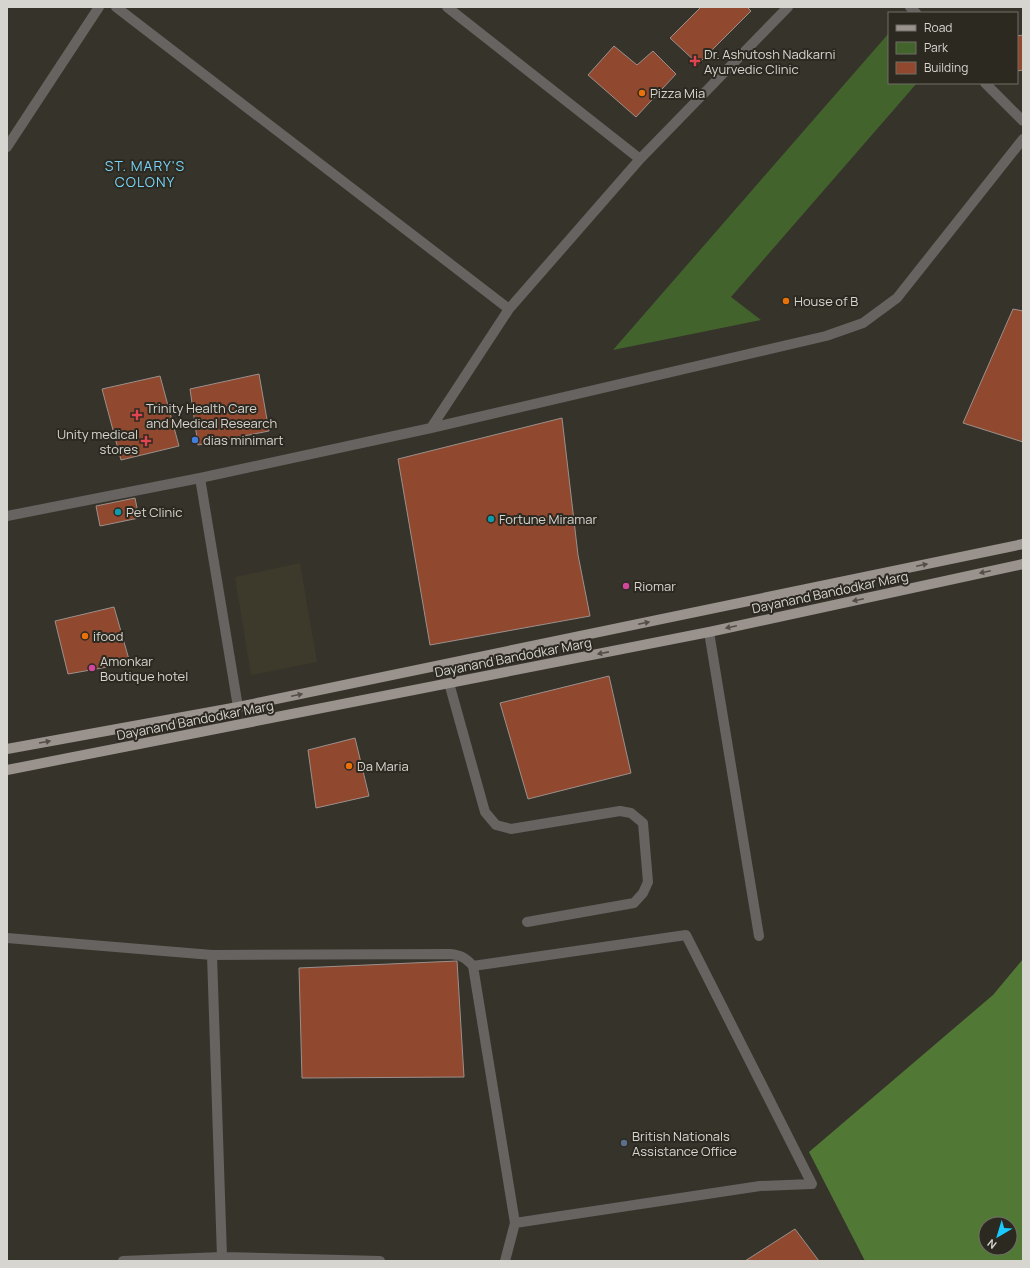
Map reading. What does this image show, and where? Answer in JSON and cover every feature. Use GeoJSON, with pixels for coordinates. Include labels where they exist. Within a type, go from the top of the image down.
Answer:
{"type":"FeatureCollection","features":[{"type":"Feature","properties":{"kind":"main road","name":"Dayanand Bandodkar Marg"},"geometry":{"type":"LineString","coordinates":[[7,749],[238,707],[1023,544]]}},
{"type":"Feature","properties":{"kind":"main road","name":"Dayanand Bandodkar Marg"},"geometry":{"type":"LineString","coordinates":[[7,770],[709,632],[1023,564]]}},
{"type":"Feature","properties":{"kind":"street"},"geometry":{"type":"LineString","coordinates":[[7,147],[99,7]]}},
{"type":"Feature","properties":{"kind":"street"},"geometry":{"type":"LineString","coordinates":[[116,7],[509,309]]}},
{"type":"Feature","properties":{"kind":"street"},"geometry":{"type":"LineString","coordinates":[[447,7],[640,159]]}},
{"type":"Feature","properties":{"kind":"street"},"geometry":{"type":"LineString","coordinates":[[431,428],[509,309],[640,159],[788,7]]}},
{"type":"Feature","properties":{"kind":"street"},"geometry":{"type":"LineString","coordinates":[[986,84],[1023,121]]}},
{"type":"Feature","properties":{"kind":"street"},"geometry":{"type":"LineString","coordinates":[[7,516],[200,478],[431,428],[826,336],[863,323],[897,298],[1023,139]]}},
{"type":"Feature","properties":{"kind":"street"},"geometry":{"type":"LineString","coordinates":[[200,478],[238,707]]}},
{"type":"Feature","properties":{"kind":"street"},"geometry":{"type":"LineString","coordinates":[[709,632],[759,936]]}},
{"type":"Feature","properties":{"kind":"street"},"geometry":{"type":"LineString","coordinates":[[449,683],[485,812],[496,825],[511,829],[620,811],[631,813],[643,823],[648,882],[643,892],[634,903],[527,922]]}},
{"type":"Feature","properties":{"kind":"street"},"geometry":{"type":"LineString","coordinates":[[473,966],[686,935],[812,1184],[760,1186],[515,1223]]}},
{"type":"Feature","properties":{"kind":"street"},"geometry":{"type":"LineString","coordinates":[[7,938],[212,955],[450,954],[460,955],[467,959],[473,966],[515,1223],[505,1261]]}},
{"type":"Feature","properties":{"kind":"street"},"geometry":{"type":"LineString","coordinates":[[212,955],[222,1257]]}},
{"type":"Feature","properties":{"kind":"street"},"geometry":{"type":"LineString","coordinates":[[123,1261],[222,1257],[380,1261]]}},
{"type":"Feature","properties":{"kind":"shaded area"},"geometry":{"type":"Polygon","coordinates":[[[300,563],[317,662],[251,675],[235,577],[300,563]]]}},
{"type":"Feature","properties":{"kind":"green space"},"geometry":{"type":"Polygon","coordinates":[[[888,34],[888,84],[916,84],[731,297],[761,320],[613,350],[888,34]]]}},
{"type":"Feature","properties":{"kind":"green space"},"geometry":{"type":"Polygon","coordinates":[[[1023,959],[1023,1261],[865,1261],[809,1152],[993,995],[1023,959]]]}},
{"type":"Feature","properties":{"kind":"building"},"geometry":{"type":"Polygon","coordinates":[[[701,7],[747,7],[751,11],[698,64],[670,38],[701,7]]]}},
{"type":"Feature","properties":{"kind":"building"},"geometry":{"type":"Polygon","coordinates":[[[1023,35],[1023,70],[1018,71],[1018,36],[1023,35]]]}},
{"type":"Feature","properties":{"kind":"building"},"geometry":{"type":"Polygon","coordinates":[[[614,46],[637,65],[653,51],[676,74],[636,117],[588,75],[614,46]]]}},
{"type":"Feature","properties":{"kind":"building"},"geometry":{"type":"Polygon","coordinates":[[[1013,309],[1023,311],[1023,442],[963,423],[1013,309]]]}},
{"type":"Feature","properties":{"kind":"building"},"geometry":{"type":"Polygon","coordinates":[[[259,374],[269,431],[198,445],[190,389],[259,374]]]}},
{"type":"Feature","properties":{"kind":"building"},"geometry":{"type":"Polygon","coordinates":[[[160,376],[179,446],[121,460],[102,389],[160,376]]]}},
{"type":"Feature","properties":{"kind":"building","name":"Fortune Miramar"},"geometry":{"type":"Polygon","coordinates":[[[562,418],[578,555],[590,616],[430,645],[398,459],[562,418]]]}},
{"type":"Feature","properties":{"kind":"building","name":"Pet Clinic"},"geometry":{"type":"Polygon","coordinates":[[[135,498],[139,518],[100,526],[96,506],[135,498]]]}},
{"type":"Feature","properties":{"kind":"building"},"geometry":{"type":"Polygon","coordinates":[[[114,607],[130,663],[68,674],[55,621],[114,607]]]}},
{"type":"Feature","properties":{"kind":"building"},"geometry":{"type":"Polygon","coordinates":[[[609,676],[631,773],[528,799],[500,703],[609,676]]]}},
{"type":"Feature","properties":{"kind":"building"},"geometry":{"type":"Polygon","coordinates":[[[355,738],[369,796],[316,808],[308,750],[355,738]]]}},
{"type":"Feature","properties":{"kind":"building"},"geometry":{"type":"Polygon","coordinates":[[[457,961],[464,1077],[302,1078],[299,968],[457,961]]]}},
{"type":"Feature","properties":{"kind":"building"},"geometry":{"type":"Polygon","coordinates":[[[795,1229],[819,1261],[745,1261],[795,1229]]]}},
{"type":"Feature","properties":{"kind":"place","name":"Dr. Ashutosh Nadkarni Ayurvedic Clinic"},"geometry":{"type":"Point","coordinates":[695,61]}},
{"type":"Feature","properties":{"kind":"place","name":"Pizza Mia"},"geometry":{"type":"Point","coordinates":[642,93]}},
{"type":"Feature","properties":{"kind":"place","name":"House of B"},"geometry":{"type":"Point","coordinates":[786,301]}},
{"type":"Feature","properties":{"kind":"place","name":"Trinity Health Care and Medical Research"},"geometry":{"type":"Point","coordinates":[137,415]}},
{"type":"Feature","properties":{"kind":"place","name":"dias minimart"},"geometry":{"type":"Point","coordinates":[195,440]}},
{"type":"Feature","properties":{"kind":"place","name":"Unity medical stores"},"geometry":{"type":"Point","coordinates":[146,441]}},
{"type":"Feature","properties":{"kind":"place","name":"Pet Clinic"},"geometry":{"type":"Point","coordinates":[118,512]}},
{"type":"Feature","properties":{"kind":"place","name":"Fortune Miramar"},"geometry":{"type":"Point","coordinates":[491,519]}},
{"type":"Feature","properties":{"kind":"place","name":"Riomar"},"geometry":{"type":"Point","coordinates":[626,586]}},
{"type":"Feature","properties":{"kind":"place","name":"ifood"},"geometry":{"type":"Point","coordinates":[85,636]}},
{"type":"Feature","properties":{"kind":"place","name":"Amonkar Boutique hotel"},"geometry":{"type":"Point","coordinates":[92,668]}},
{"type":"Feature","properties":{"kind":"place","name":"Da Maria"},"geometry":{"type":"Point","coordinates":[349,766]}},
{"type":"Feature","properties":{"kind":"place","name":"British Nationals Assistance Office"},"geometry":{"type":"Point","coordinates":[624,1143]}},
{"type":"Feature","properties":{"kind":"district","name":"ST. MARY'S COLONY"},"geometry":{"type":"Point","coordinates":[145,174]}}]}
